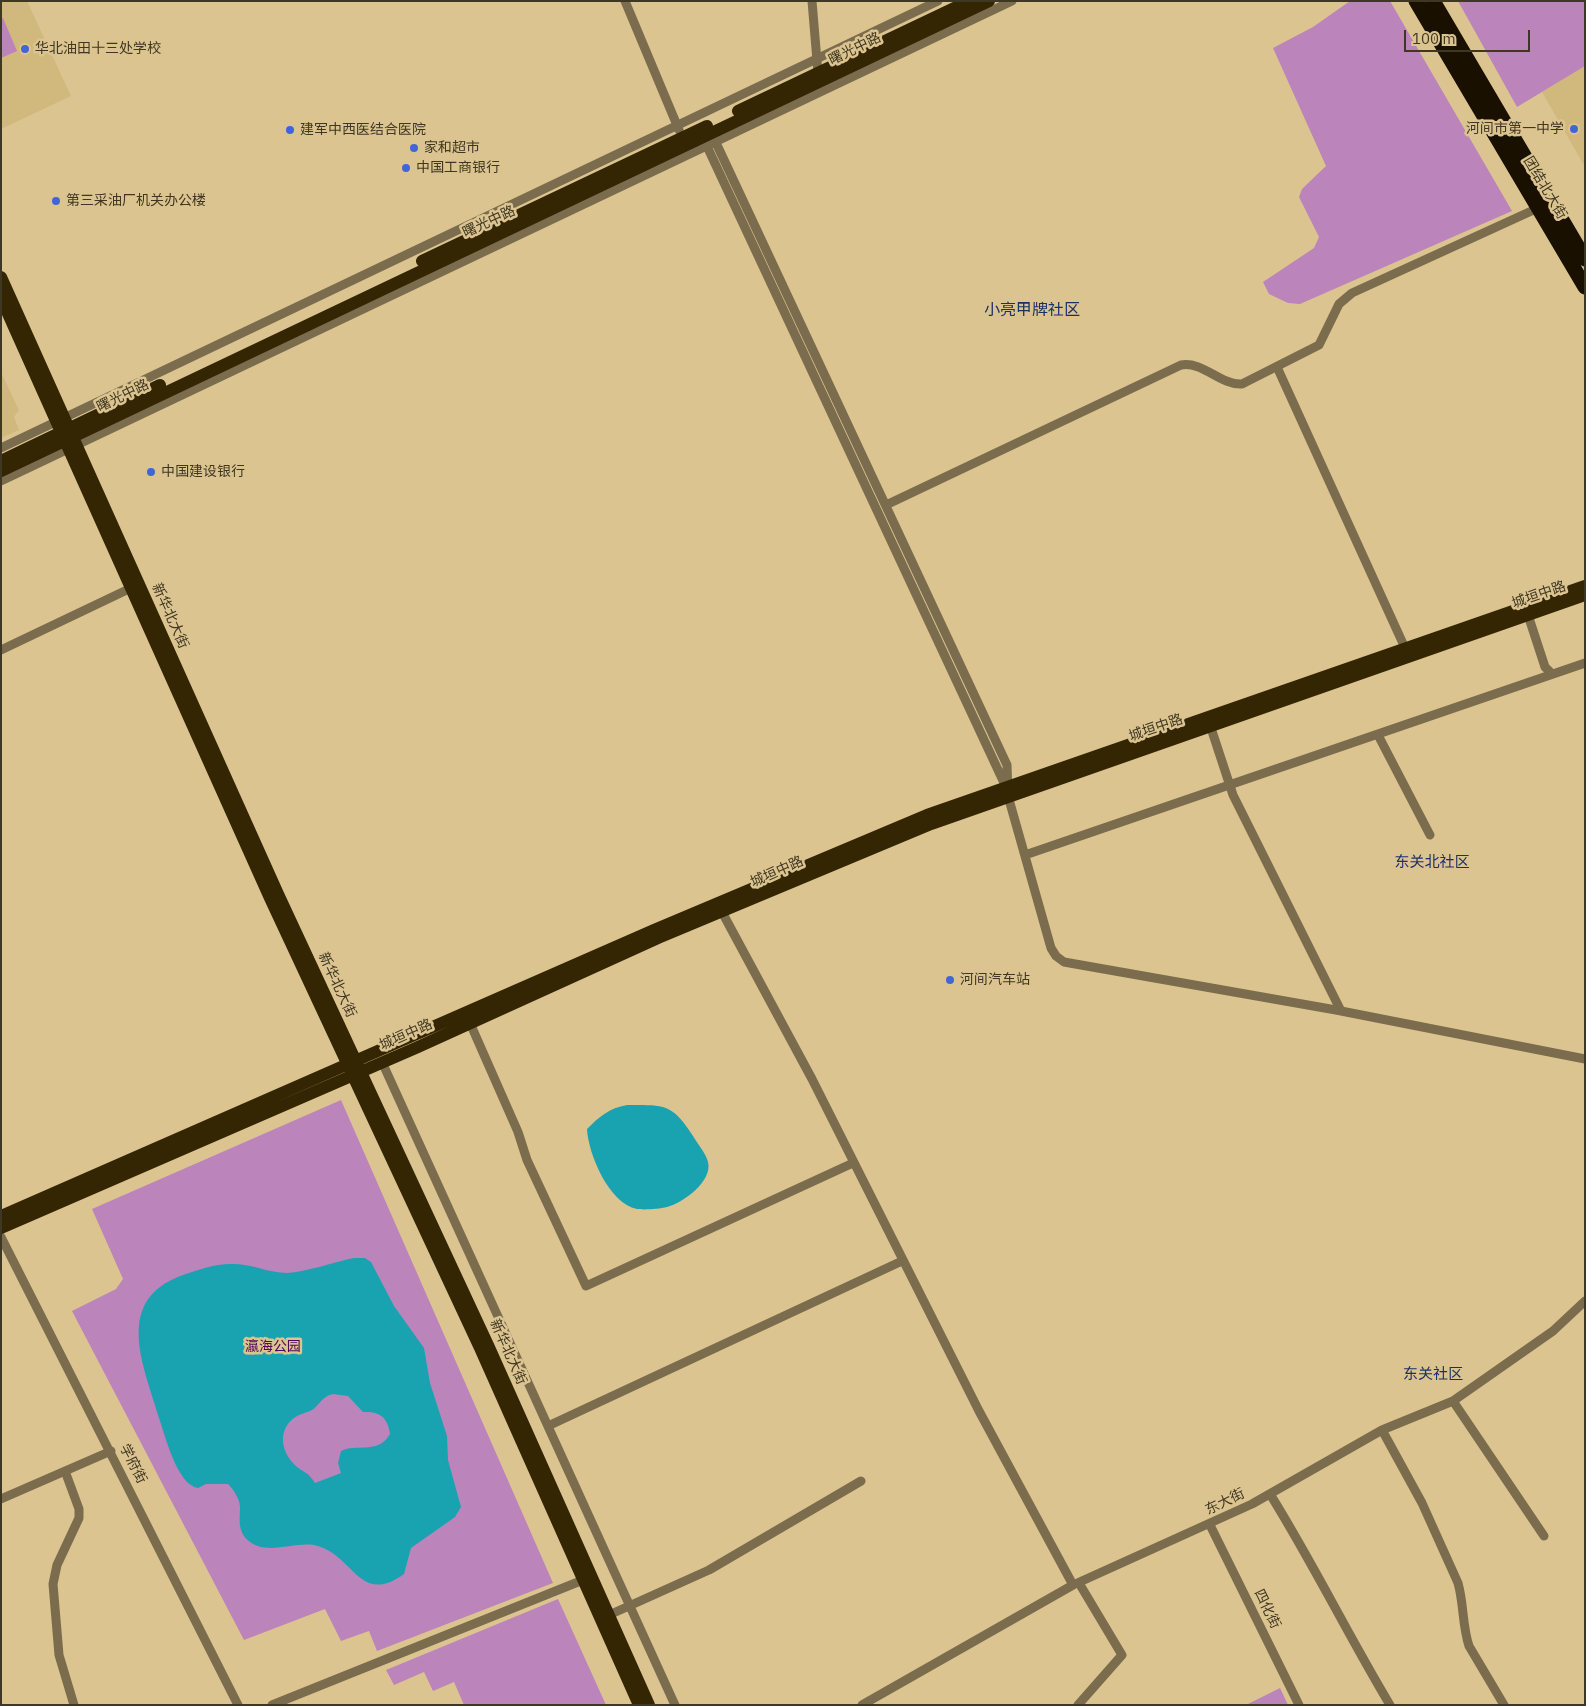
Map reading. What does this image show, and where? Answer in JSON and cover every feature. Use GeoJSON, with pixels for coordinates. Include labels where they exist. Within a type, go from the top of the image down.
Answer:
{"type":"FeatureCollection","features":[{"type":"Feature","properties":{"kind":"highway","name":"团结北大街"},"geometry":{"type":"LineString","coordinates":[[1416,1],[1585,287]]}},
{"type":"Feature","properties":{"kind":"highway","name":"团结北大街"},"geometry":{"type":"LineString","coordinates":[[1433,1],[1585,259]]}},
{"type":"Feature","properties":{"kind":"main road","name":"曙光中路"},"geometry":{"type":"LineString","coordinates":[[1,471],[67,434],[680,132],[707,136],[818,73],[969,1]]}},
{"type":"Feature","properties":{"kind":"main road","name":"曙光中路"},"geometry":{"type":"LineString","coordinates":[[1,461],[67,434],[707,136],[989,1]]}},
{"type":"Feature","properties":{"kind":"main road","name":"新华北大街"},"geometry":{"type":"LineString","coordinates":[[1,277],[131,588],[266,890],[488,1344],[648,1705]]}},
{"type":"Feature","properties":{"kind":"main road","name":"新华北大街"},"geometry":{"type":"LineString","coordinates":[[1,298],[67,434],[278,894],[639,1705]]}},
{"type":"Feature","properties":{"kind":"main road","name":"城垣中路"},"geometry":{"type":"LineString","coordinates":[[1,1216],[354,1068],[382,1062],[722,912],[1007,792],[1405,648],[1585,586]]}},
{"type":"Feature","properties":{"kind":"main road","name":"城垣中路"},"geometry":{"type":"LineString","coordinates":[[1,1228],[820,860],[928,815],[1007,792],[1210,726],[1585,595]]}},
{"type":"Feature","properties":{"kind":"street"},"geometry":{"type":"LineString","coordinates":[[625,1],[680,132],[817,60],[938,1]]}},
{"type":"Feature","properties":{"kind":"street"},"geometry":{"type":"LineString","coordinates":[[812,1],[818,73]]}},
{"type":"Feature","properties":{"kind":"street"},"geometry":{"type":"LineString","coordinates":[[707,136],[1012,1]]}},
{"type":"Feature","properties":{"kind":"street"},"geometry":{"type":"LineString","coordinates":[[707,136],[886,505],[1000,748],[1007,765],[1007,792]]}},
{"type":"Feature","properties":{"kind":"street"},"geometry":{"type":"LineString","coordinates":[[707,136],[1007,792],[1051,948],[1056,956],[1064,962],[1341,1011],[1585,1059]]}},
{"type":"Feature","properties":{"kind":"street"},"geometry":{"type":"LineString","coordinates":[[886,505],[1181,365],[1195,366],[1229,384],[1242,384],[1319,345],[1340,304],[1352,293],[1538,208]]}},
{"type":"Feature","properties":{"kind":"street"},"geometry":{"type":"LineString","coordinates":[[1277,367],[1405,648]]}},
{"type":"Feature","properties":{"kind":"street"},"geometry":{"type":"LineString","coordinates":[[1,448],[67,434]]}},
{"type":"Feature","properties":{"kind":"street"},"geometry":{"type":"LineString","coordinates":[[1,481],[67,434]]}},
{"type":"Feature","properties":{"kind":"street"},"geometry":{"type":"LineString","coordinates":[[1,650],[131,588]]}},
{"type":"Feature","properties":{"kind":"street"},"geometry":{"type":"LineString","coordinates":[[1528,615],[1545,667],[1552,674]]}},
{"type":"Feature","properties":{"kind":"street"},"geometry":{"type":"LineString","coordinates":[[1025,855],[1585,663]]}},
{"type":"Feature","properties":{"kind":"street"},"geometry":{"type":"LineString","coordinates":[[1210,726],[1230,786],[1341,1011]]}},
{"type":"Feature","properties":{"kind":"street"},"geometry":{"type":"LineString","coordinates":[[1378,734],[1430,835]]}},
{"type":"Feature","properties":{"kind":"street"},"geometry":{"type":"LineString","coordinates":[[722,912],[812,1079],[979,1411],[1076,1584],[1122,1655],[1078,1705]]}},
{"type":"Feature","properties":{"kind":"street"},"geometry":{"type":"LineString","coordinates":[[470,1023],[518,1132],[527,1160],[586,1286],[853,1163]]}},
{"type":"Feature","properties":{"kind":"street"},"geometry":{"type":"LineString","coordinates":[[382,1062],[675,1705]]}},
{"type":"Feature","properties":{"kind":"street","name":"学府街"},"geometry":{"type":"LineString","coordinates":[[1,1237],[238,1705]]}},
{"type":"Feature","properties":{"kind":"street"},"geometry":{"type":"LineString","coordinates":[[548,1426],[902,1261]]}},
{"type":"Feature","properties":{"kind":"street","name":"东大街"},"geometry":{"type":"LineString","coordinates":[[862,1705],[1076,1584],[1210,1525],[1270,1494],[1382,1430],[1453,1402],[1552,1331],[1585,1301]]}},
{"type":"Feature","properties":{"kind":"street"},"geometry":{"type":"LineString","coordinates":[[1453,1402],[1544,1536]]}},
{"type":"Feature","properties":{"kind":"street"},"geometry":{"type":"LineString","coordinates":[[1382,1430],[1422,1503],[1458,1584],[1462,1596],[1463,1622],[1469,1646],[1504,1705]]}},
{"type":"Feature","properties":{"kind":"street"},"geometry":{"type":"LineString","coordinates":[[1,1498],[111,1452]]}},
{"type":"Feature","properties":{"kind":"street"},"geometry":{"type":"LineString","coordinates":[[65,1471],[79,1509],[79,1518],[57,1565],[53,1584],[59,1655],[74,1705]]}},
{"type":"Feature","properties":{"kind":"street"},"geometry":{"type":"LineString","coordinates":[[609,1615],[709,1570],[861,1482]]}},
{"type":"Feature","properties":{"kind":"street"},"geometry":{"type":"LineString","coordinates":[[1270,1494],[1390,1705]]}},
{"type":"Feature","properties":{"kind":"street","name":"四化街"},"geometry":{"type":"LineString","coordinates":[[1210,1525],[1299,1705]]}},
{"type":"Feature","properties":{"kind":"street"},"geometry":{"type":"LineString","coordinates":[[272,1705],[584,1580]]}},
{"type":"Feature","properties":{"kind":"shaded area","name":"华北油田十三处学校"},"geometry":{"type":"Polygon","coordinates":[[[1,1],[27,1],[71,96],[1,129],[1,1]]]}},
{"type":"Feature","properties":{"kind":"shaded area","name":"河间市第一中学"},"geometry":{"type":"Polygon","coordinates":[[[1585,66],[1585,167],[1542,92],[1585,66]]]}},
{"type":"Feature","properties":{"kind":"shaded area"},"geometry":{"type":"Polygon","coordinates":[[[1,372],[19,410],[14,417],[19,430],[1,438],[1,372]]]}},
{"type":"Feature","properties":{"kind":"green space"},"geometry":{"type":"Polygon","coordinates":[[[1350,1],[1390,1],[1512,211],[1300,304],[1288,303],[1269,294],[1263,282],[1314,248],[1319,237],[1299,197],[1302,189],[1326,166],[1273,48],[1313,27],[1350,1]]]}},
{"type":"Feature","properties":{"kind":"green space"},"geometry":{"type":"Polygon","coordinates":[[[1458,1],[1585,1],[1585,66],[1517,107],[1458,1]]]}},
{"type":"Feature","properties":{"kind":"green space"},"geometry":{"type":"Polygon","coordinates":[[[3,18],[17,51],[1,58],[1,19],[3,18]]]}},
{"type":"Feature","properties":{"kind":"green space","name":"瀛海公园"},"geometry":{"type":"Polygon","coordinates":[[[341,1100],[553,1583],[377,1651],[369,1631],[341,1641],[325,1609],[244,1640],[72,1311],[116,1289],[123,1279],[92,1209],[341,1100]]]}},
{"type":"Feature","properties":{"kind":"green space"},"geometry":{"type":"Polygon","coordinates":[[[558,1599],[606,1705],[464,1705],[454,1682],[433,1691],[424,1672],[394,1685],[386,1670],[558,1599]]]}},
{"type":"Feature","properties":{"kind":"green space"},"geometry":{"type":"Polygon","coordinates":[[[1280,1688],[1288,1705],[1246,1705],[1280,1688]]]}},
{"type":"Feature","properties":{"kind":"water"},"geometry":{"type":"Polygon","coordinates":[[[627,1105],[659,1106],[673,1112],[686,1125],[706,1155],[708,1169],[701,1184],[674,1205],[664,1208],[637,1209],[627,1205],[609,1188],[596,1164],[591,1151],[587,1129],[615,1108],[627,1105]]]}},
{"type":"Feature","properties":{"kind":"water"},"geometry":{"type":"Polygon","coordinates":[[[354,1258],[365,1258],[371,1262],[394,1306],[424,1348],[430,1383],[447,1436],[448,1460],[461,1507],[455,1517],[411,1548],[404,1574],[389,1583],[376,1585],[357,1575],[327,1550],[314,1545],[272,1548],[257,1546],[246,1538],[241,1530],[239,1501],[228,1484],[206,1484],[198,1488],[191,1485],[184,1478],[168,1447],[146,1377],[139,1336],[140,1318],[147,1301],[161,1286],[183,1275],[222,1264],[241,1264],[274,1272],[287,1273],[303,1271],[354,1258]],[[329,1395],[312,1410],[294,1418],[285,1428],[283,1440],[289,1458],[315,1483],[341,1473],[338,1463],[341,1451],[379,1444],[390,1434],[387,1423],[382,1416],[363,1412],[348,1396],[329,1395]]]}},
{"type":"Feature","properties":{"kind":"place","name":"华北油田十三处学校"},"geometry":{"type":"Point","coordinates":[25,49]}},
{"type":"Feature","properties":{"kind":"place","name":"河间市第一中学"},"geometry":{"type":"Point","coordinates":[1574,129]}},
{"type":"Feature","properties":{"kind":"place","name":"建军中西医结合医院"},"geometry":{"type":"Point","coordinates":[290,130]}},
{"type":"Feature","properties":{"kind":"place","name":"家和超市"},"geometry":{"type":"Point","coordinates":[414,148]}},
{"type":"Feature","properties":{"kind":"place","name":"中国工商银行"},"geometry":{"type":"Point","coordinates":[406,168]}},
{"type":"Feature","properties":{"kind":"place","name":"第三采油厂机关办公楼"},"geometry":{"type":"Point","coordinates":[56,201]}},
{"type":"Feature","properties":{"kind":"place","name":"中国建设银行"},"geometry":{"type":"Point","coordinates":[151,472]}},
{"type":"Feature","properties":{"kind":"place","name":"河间汽车站"},"geometry":{"type":"Point","coordinates":[950,980]}},
{"type":"Feature","properties":{"kind":"district","name":"小亮甲牌社区"},"geometry":{"type":"Point","coordinates":[1032,310]}},
{"type":"Feature","properties":{"kind":"district","name":"东关北社区"},"geometry":{"type":"Point","coordinates":[1432,863]}},
{"type":"Feature","properties":{"kind":"district","name":"东关社区"},"geometry":{"type":"Point","coordinates":[1433,1375]}}]}
